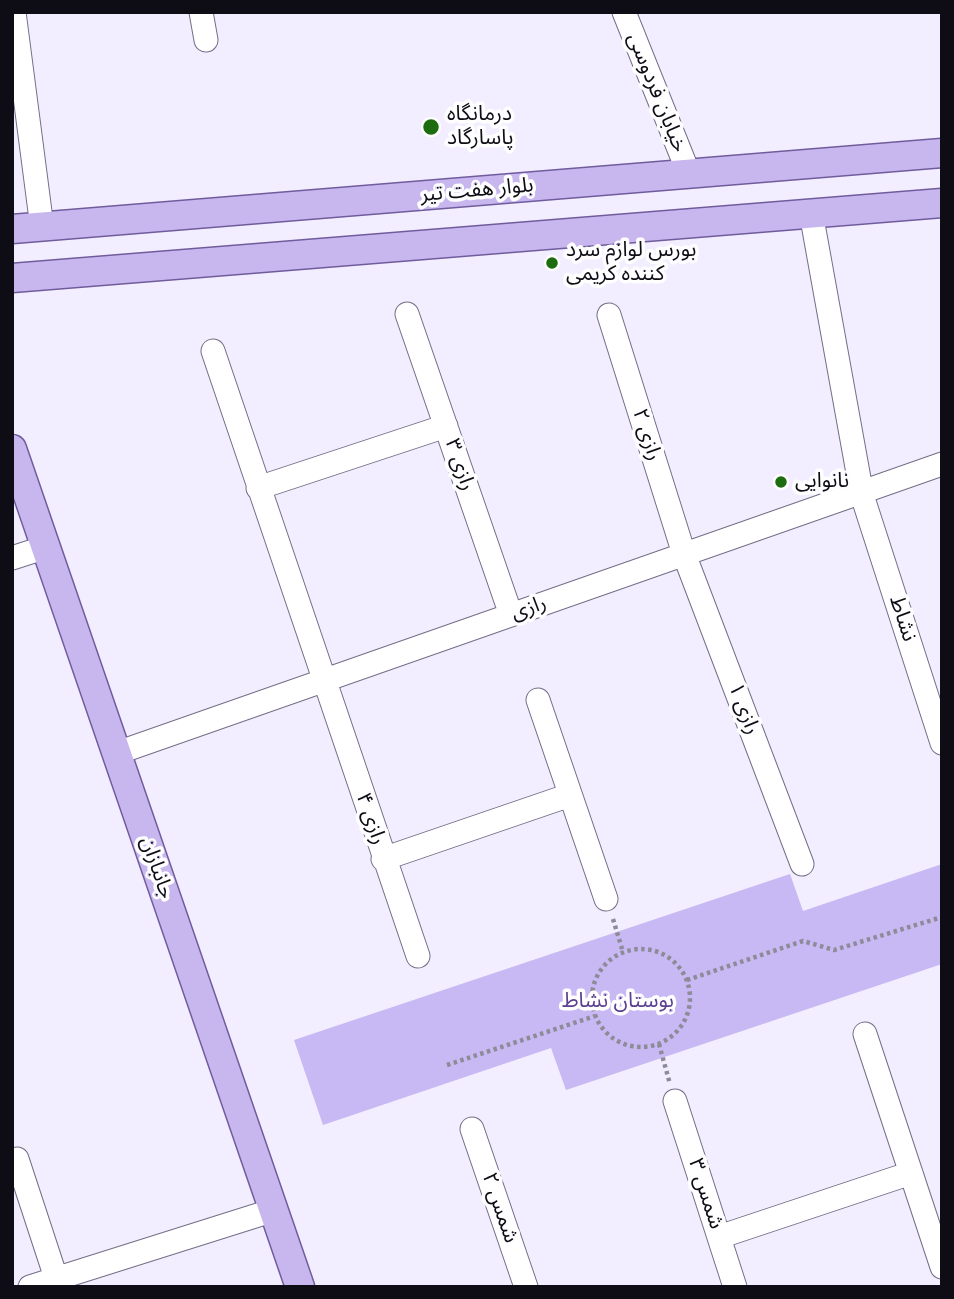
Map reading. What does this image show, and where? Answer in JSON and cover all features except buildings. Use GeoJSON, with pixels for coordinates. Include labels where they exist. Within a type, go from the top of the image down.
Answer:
{"type":"FeatureCollection","features":[{"type":"Feature","properties":{"kind":"main road","name":"بلوار هفت تیر"},"geometry":{"type":"LineString","coordinates":[[12,229],[942,153]]}},
{"type":"Feature","properties":{"kind":"main road"},"geometry":{"type":"LineString","coordinates":[[14,281],[942,202]]}},
{"type":"Feature","properties":{"kind":"main road","name":"جانبازان"},"geometry":{"type":"LineString","coordinates":[[12,449],[300,1287]]}},
{"type":"Feature","properties":{"kind":"street"},"geometry":{"type":"LineString","coordinates":[[13,12],[42,227]]}},
{"type":"Feature","properties":{"kind":"street"},"geometry":{"type":"LineString","coordinates":[[201,12],[206,40]]}},
{"type":"Feature","properties":{"kind":"street","name":"خیابان فردوسی"},"geometry":{"type":"LineString","coordinates":[[624,12],[689,174]]}},
{"type":"Feature","properties":{"kind":"street","name":"نشاط"},"geometry":{"type":"LineString","coordinates":[[811,213],[862,495],[939,728]]}},
{"type":"Feature","properties":{"kind":"street","name":"رازی ۳"},"geometry":{"type":"LineString","coordinates":[[407,314],[511,615]]}},
{"type":"Feature","properties":{"kind":"street","name":"رازی ۲"},"geometry":{"type":"LineString","coordinates":[[609,315],[684,554]]}},
{"type":"Feature","properties":{"kind":"street","name":"رازی ۴"},"geometry":{"type":"LineString","coordinates":[[213,351],[418,956]]}},
{"type":"Feature","properties":{"kind":"street"},"geometry":{"type":"LineString","coordinates":[[258,488],[446,426]]}},
{"type":"Feature","properties":{"kind":"street","name":"رازی"},"geometry":{"type":"LineString","coordinates":[[117,753],[684,554],[862,495],[942,464]]}},
{"type":"Feature","properties":{"kind":"street"},"geometry":{"type":"LineString","coordinates":[[12,558],[46,547]]}},
{"type":"Feature","properties":{"kind":"street","name":"رازی ۱"},"geometry":{"type":"LineString","coordinates":[[684,554],[802,864]]}},
{"type":"Feature","properties":{"kind":"street"},"geometry":{"type":"LineString","coordinates":[[538,700],[606,899]]}},
{"type":"Feature","properties":{"kind":"street"},"geometry":{"type":"LineString","coordinates":[[383,859],[570,795]]}},
{"type":"Feature","properties":{"kind":"street"},"geometry":{"type":"LineString","coordinates":[[864,1034],[942,1268]]}},
{"type":"Feature","properties":{"kind":"street","name":"شمس ۳"},"geometry":{"type":"LineString","coordinates":[[675,1101],[735,1287]]}},
{"type":"Feature","properties":{"kind":"street","name":"شمس ۲"},"geometry":{"type":"LineString","coordinates":[[472,1129],[526,1287]]}},
{"type":"Feature","properties":{"kind":"street"},"geometry":{"type":"LineString","coordinates":[[17,1159],[58,1283]]}},
{"type":"Feature","properties":{"kind":"street"},"geometry":{"type":"LineString","coordinates":[[719,1237],[911,1173]]}},
{"type":"Feature","properties":{"kind":"street"},"geometry":{"type":"LineString","coordinates":[[30,1287],[58,1283],[274,1210]]}},
{"type":"Feature","properties":{"kind":"path"},"geometry":{"type":"LineString","coordinates":[[606,899],[623,952]]}},
{"type":"Feature","properties":{"kind":"path"},"geometry":{"type":"LineString","coordinates":[[687,980],[803,941],[834,950],[942,917]]}},
{"type":"Feature","properties":{"kind":"path"},"geometry":{"type":"LineString","coordinates":[[642,948],[661,953],[677,964],[687,980],[690,999],[686,1018],[675,1034],[659,1044],[640,1047],[621,1043],[605,1032],[595,1016],[591,996],[596,978],[607,962],[623,952],[642,948]]}},
{"type":"Feature","properties":{"kind":"path"},"geometry":{"type":"LineString","coordinates":[[447,1065],[595,1016]]}},
{"type":"Feature","properties":{"kind":"path"},"geometry":{"type":"LineString","coordinates":[[659,1044],[675,1101]]}},
{"type":"Feature","properties":{"kind":"green space","name":"بوستان نشاط"},"geometry":{"type":"Polygon","coordinates":[[[942,864],[942,964],[566,1090],[551,1048],[323,1125],[294,1040],[790,874],[803,911],[942,864]]]}},
{"type":"Feature","properties":{"kind":"place","name":"درمانگاه پاسارگاد"},"geometry":{"type":"Point","coordinates":[431,127]}},
{"type":"Feature","properties":{"kind":"place","name":"بورس لوازم سرد کننده کریمی"},"geometry":{"type":"Point","coordinates":[552,263]}},
{"type":"Feature","properties":{"kind":"place","name":"نانوایی"},"geometry":{"type":"Point","coordinates":[781,482]}}]}
